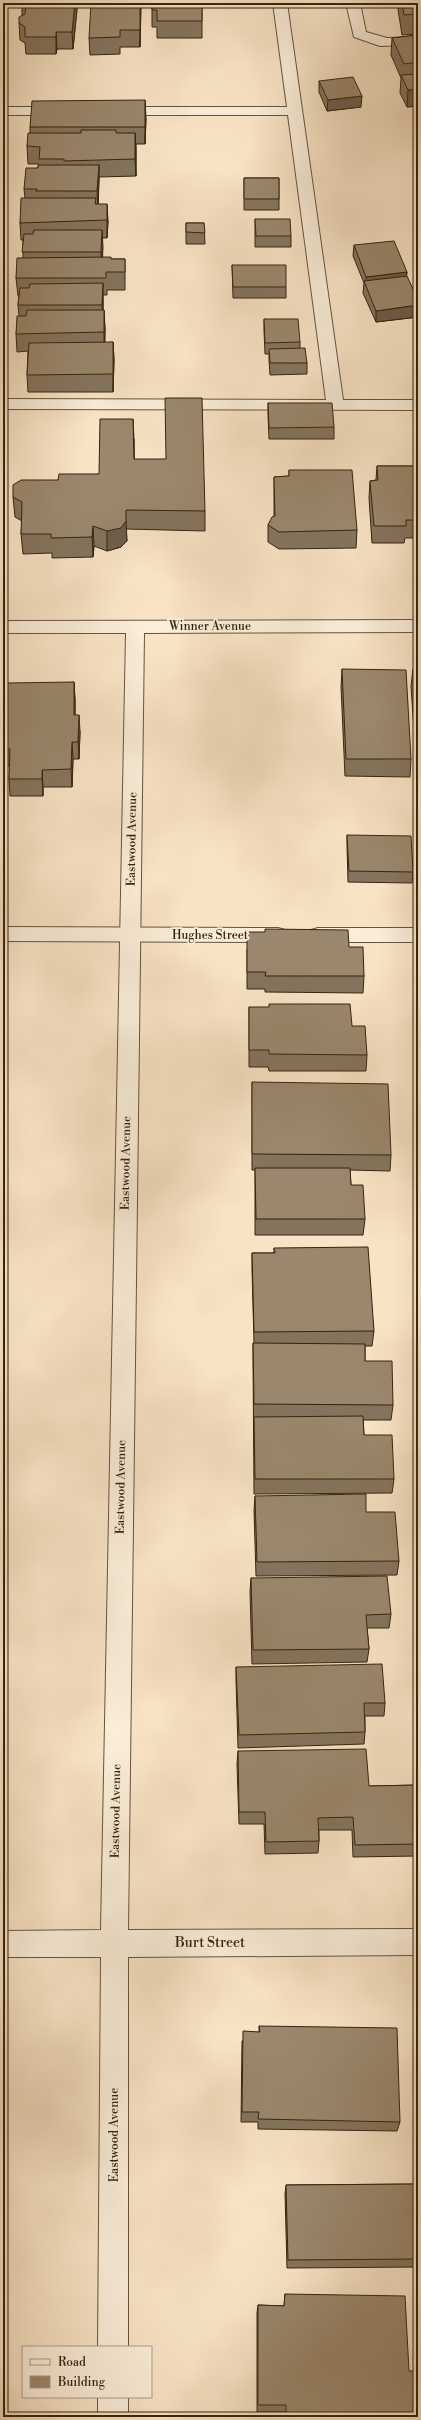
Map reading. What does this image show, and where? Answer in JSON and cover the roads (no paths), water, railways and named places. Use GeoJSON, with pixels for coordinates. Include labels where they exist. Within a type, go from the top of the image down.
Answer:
{"type":"FeatureCollection","features":[{"type":"Feature","properties":{"kind":"street"},"geometry":{"type":"LineString","coordinates":[[280,3],[335,404]]}},
{"type":"Feature","properties":{"kind":"street"},"geometry":{"type":"LineString","coordinates":[[353,3],[359,34],[370,41],[390,43],[418,41]]}},
{"type":"Feature","properties":{"kind":"street"},"geometry":{"type":"LineString","coordinates":[[3,111],[74,111]]}},
{"type":"Feature","properties":{"kind":"street"},"geometry":{"type":"LineString","coordinates":[[98,111],[295,111]]}},
{"type":"Feature","properties":{"kind":"street"},"geometry":{"type":"LineString","coordinates":[[3,404],[418,404]]}},
{"type":"Feature","properties":{"kind":"street","name":"Eastwood Avenue"},"geometry":{"type":"LineString","coordinates":[[113,2346],[114,1944],[135,626]]}},
{"type":"Feature","properties":{"kind":"street","name":"Winner Avenue"},"geometry":{"type":"LineString","coordinates":[[3,627],[418,626]]}},
{"type":"Feature","properties":{"kind":"street","name":"Hughes Street"},"geometry":{"type":"LineString","coordinates":[[3,934],[418,935]]}},
{"type":"Feature","properties":{"kind":"street","name":"Burt Street"},"geometry":{"type":"LineString","coordinates":[[3,1944],[418,1942]]}},
{"type":"Feature","properties":{"kind":"street"},"geometry":{"type":"LineString","coordinates":[[113,2398],[113,2417]]}}]}
